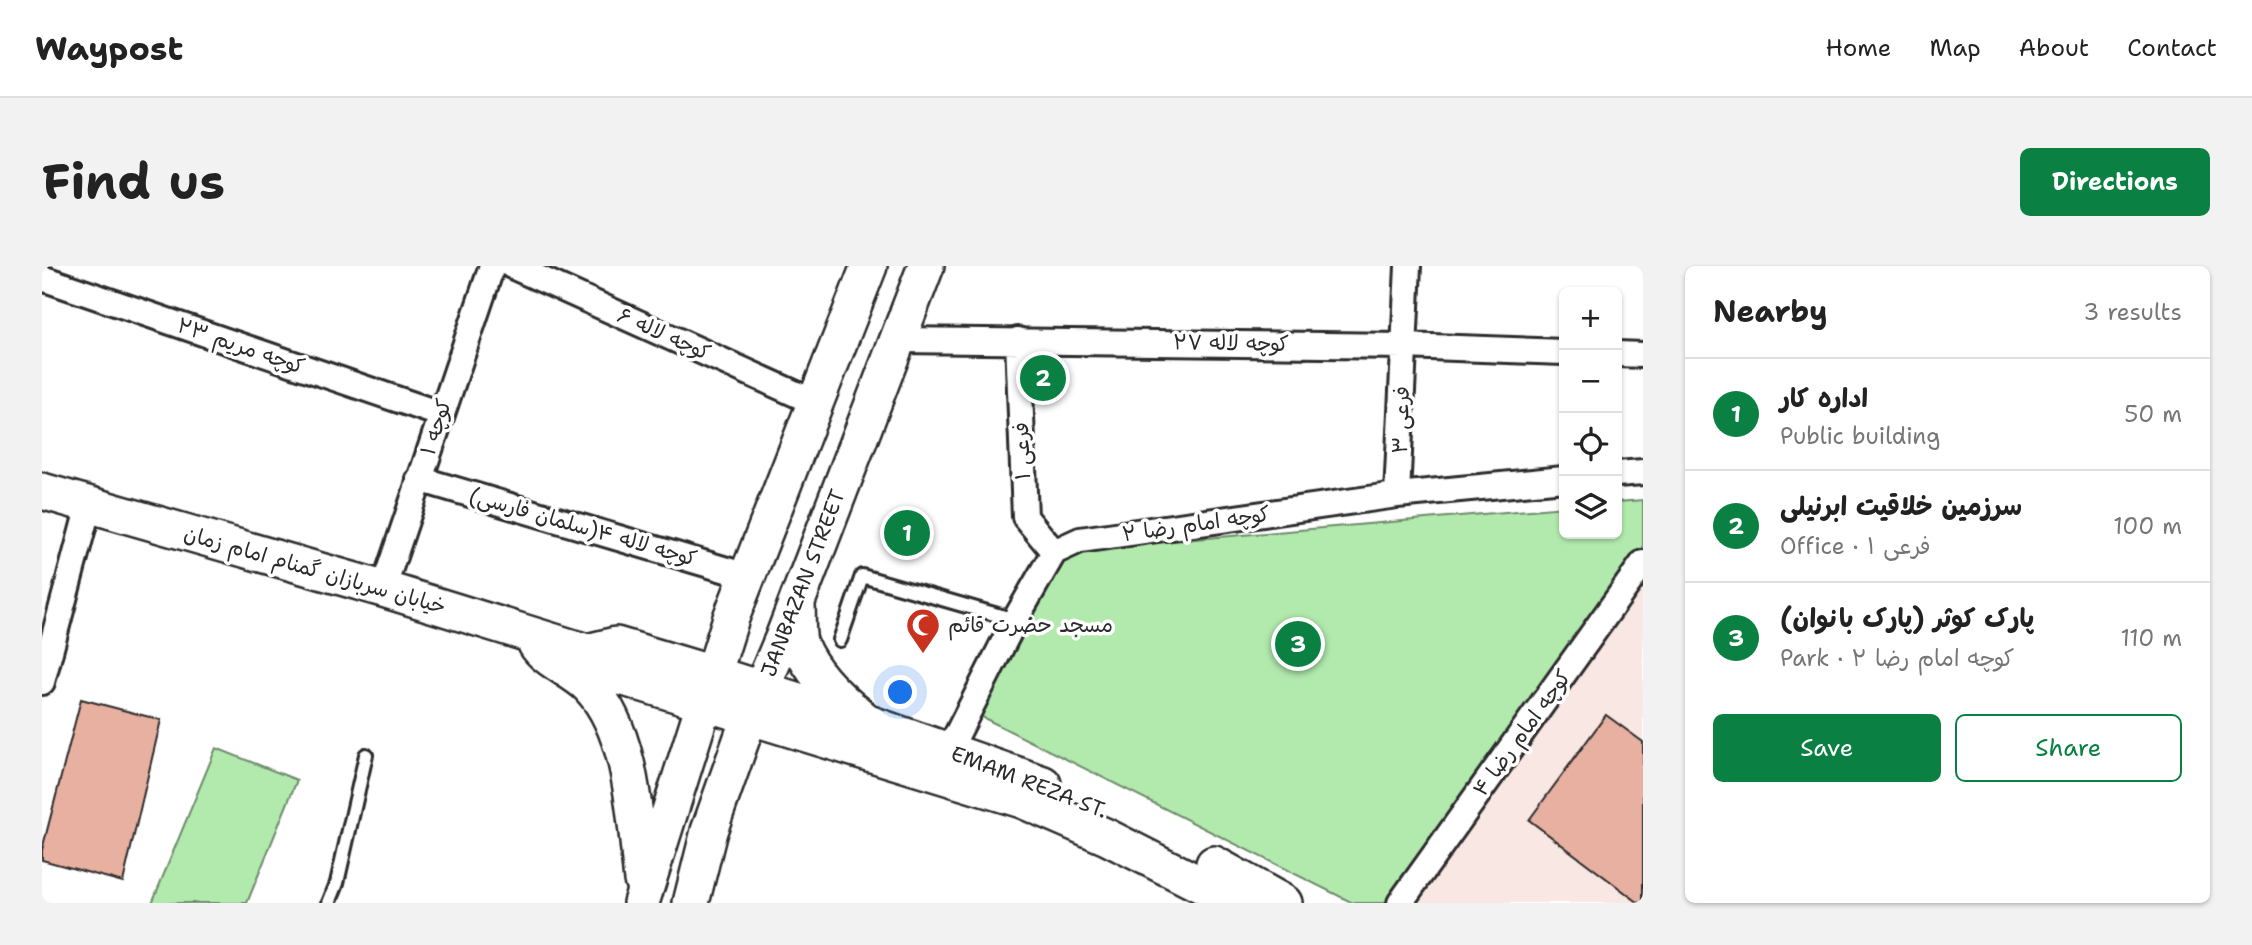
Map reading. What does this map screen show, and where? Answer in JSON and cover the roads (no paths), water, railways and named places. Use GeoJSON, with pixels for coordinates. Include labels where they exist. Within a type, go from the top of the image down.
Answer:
{"type":"FeatureCollection","features":[{"type":"Feature","properties":{"kind":"street","name":"کوچه ۱"},"geometry":{"type":"LineString","coordinates":[[383,589],[492,266]]}},
{"type":"Feature","properties":{"kind":"street","name":"کوچه لاله ۶"},"geometry":{"type":"LineString","coordinates":[[512,266],[816,403]]}},
{"type":"Feature","properties":{"kind":"street"},"geometry":{"type":"LineString","coordinates":[[642,899],[731,618],[869,266]]}},
{"type":"Feature","properties":{"kind":"street","name":"JANBAZAN STREET"},"geometry":{"type":"LineString","coordinates":[[692,903],[709,831],[756,703],[926,266]]}},
{"type":"Feature","properties":{"kind":"street","name":"فرعی ۳"},"geometry":{"type":"LineString","coordinates":[[1397,495],[1408,266]]}},
{"type":"Feature","properties":{"kind":"street","name":"کوچه مریم ۲۳"},"geometry":{"type":"LineString","coordinates":[[42,278],[440,414]]}},
{"type":"Feature","properties":{"kind":"street","name":"کوچه لاله ۲۷"},"geometry":{"type":"LineString","coordinates":[[898,340],[1404,346],[1559,352]]}},
{"type":"Feature","properties":{"kind":"street","name":"فرعی ۱"},"geometry":{"type":"LineString","coordinates":[[1018,340],[1025,517],[1054,552]]}},
{"type":"Feature","properties":{"kind":"street"},"geometry":{"type":"LineString","coordinates":[[1622,354],[1643,355]]}},
{"type":"Feature","properties":{"kind":"street"},"geometry":{"type":"LineString","coordinates":[[1622,474],[1643,472]]}},
{"type":"Feature","properties":{"kind":"street","name":"کوچه لاله ۴(سلمان فارسی)"},"geometry":{"type":"LineString","coordinates":[[419,479],[747,576]]}},
{"type":"Feature","properties":{"kind":"street","name":"کوچه امام رضا ۲"},"geometry":{"type":"LineString","coordinates":[[1054,552],[1080,540],[1397,495],[1559,479]]}},
{"type":"Feature","properties":{"kind":"street","name":"خیابان سربازان گمنام امام زمان"},"geometry":{"type":"LineString","coordinates":[[42,491],[383,589],[587,652],[616,645],[709,688],[756,703]]}},
{"type":"Feature","properties":{"kind":"street"},"geometry":{"type":"LineString","coordinates":[[42,682],[89,505]]}},
{"type":"Feature","properties":{"kind":"street"},"geometry":{"type":"LineString","coordinates":[[949,750],[1015,620],[1054,552]]}},
{"type":"Feature","properties":{"kind":"street","name":"کوچه امام رضا ۴"},"geometry":{"type":"LineString","coordinates":[[1400,903],[1643,563]]}},
{"type":"Feature","properties":{"kind":"street"},"geometry":{"type":"LineString","coordinates":[[797,596],[799,643],[818,675],[838,699],[871,724]]}},
{"type":"Feature","properties":{"kind":"street"},"geometry":{"type":"LineString","coordinates":[[731,618],[746,636],[764,642],[783,638]]}},
{"type":"Feature","properties":{"kind":"street"},"geometry":{"type":"LineString","coordinates":[[531,635],[540,650],[591,688],[610,716],[622,750],[634,804],[642,899]]}},
{"type":"Feature","properties":{"kind":"street","name":"EMAM REZA ST."},"geometry":{"type":"LineString","coordinates":[[756,703],[871,724],[949,750],[1039,794],[1237,903]]}},
{"type":"Feature","properties":{"kind":"street","name":"EMAM REZA ST."},"geometry":{"type":"LineString","coordinates":[[756,703],[1039,794],[1191,852],[1284,903]]}},
{"type":"Feature","properties":{"kind":"street"},"geometry":{"type":"LineString","coordinates":[[667,816],[709,831]]}},
{"type":"Feature","properties":{"kind":"lane"},"geometry":{"type":"LineString","coordinates":[[840,640],[862,576],[1015,620]]}},
{"type":"Feature","properties":{"kind":"lane"},"geometry":{"type":"LineString","coordinates":[[329,903],[337,883],[366,755]]}},
{"type":"Feature","properties":{"kind":"place","name":"سرزمین خلاقیت ابرنیلی"},"geometry":{"type":"Point","coordinates":[1043,378]}},
{"type":"Feature","properties":{"kind":"place","name":"اداره کار"},"geometry":{"type":"Point","coordinates":[907,533]}},
{"type":"Feature","properties":{"kind":"place","name":"پارک کوثر (پارک بانوان)"},"geometry":{"type":"Point","coordinates":[1298,644]}},
{"type":"Feature","properties":{"kind":"place","name":"مسجد حضرت قائم"},"geometry":{"type":"Point","coordinates":[923,655]}}]}
